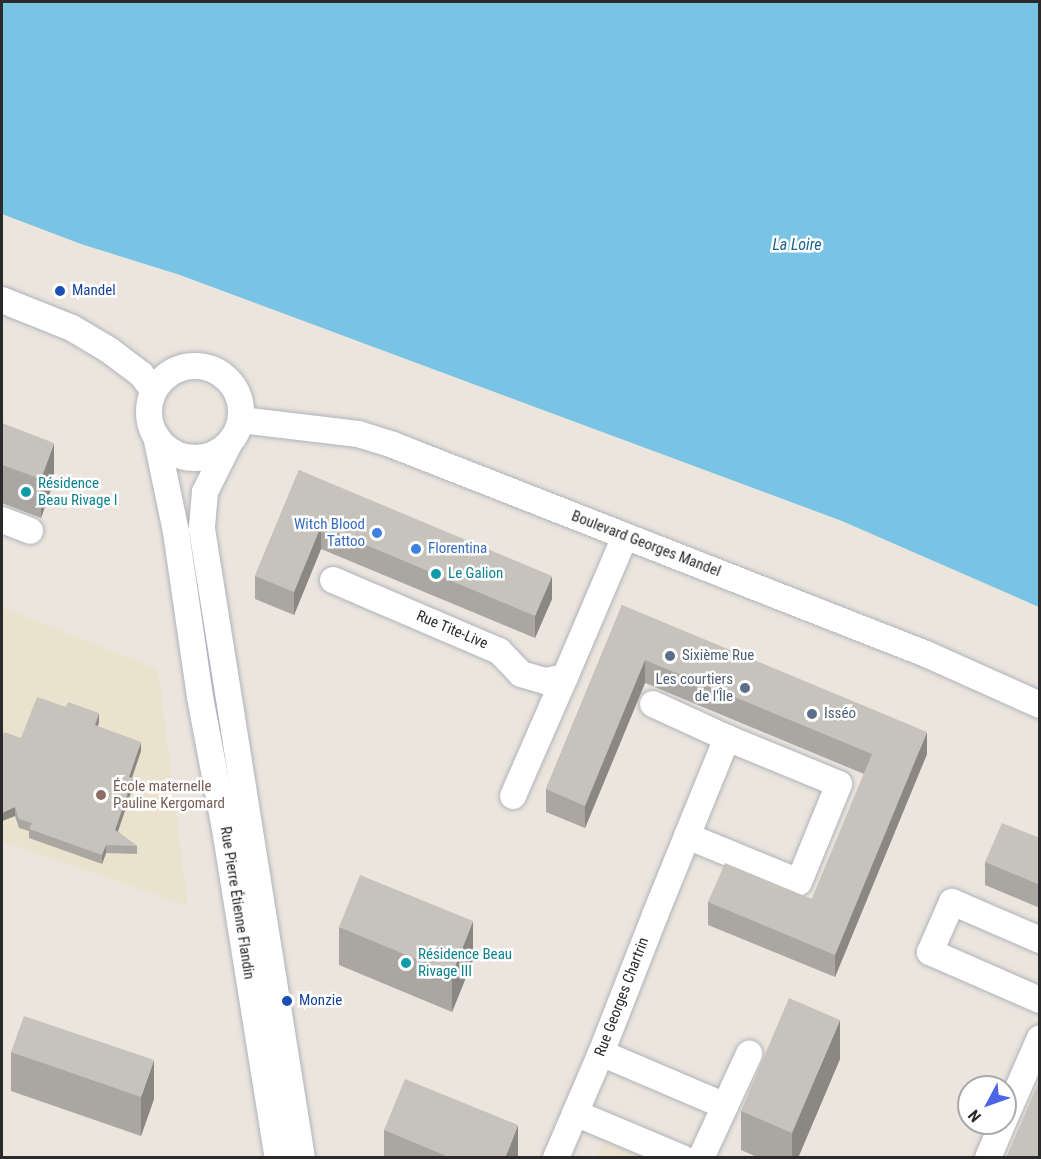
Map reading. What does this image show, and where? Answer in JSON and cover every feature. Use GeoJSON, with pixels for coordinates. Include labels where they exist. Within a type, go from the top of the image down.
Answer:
{"type":"FeatureCollection","features":[{"type":"Feature","properties":{"kind":"street"},"geometry":{"type":"LineString","coordinates":[[2,300],[72,328],[109,350],[141,374],[154,391]]}},
{"type":"Feature","properties":{"kind":"street"},"geometry":{"type":"LineString","coordinates":[[188,366],[206,366],[222,374],[234,386],[241,402],[241,420],[229,444],[207,457],[191,458],[175,453],[156,436],[149,414],[154,391],[171,372],[188,366]]}},
{"type":"Feature","properties":{"kind":"street","name":"Boulevard Georges Mandel"},"geometry":{"type":"LineString","coordinates":[[241,420],[358,434],[393,445],[926,654],[1040,705]]}},
{"type":"Feature","properties":{"kind":"street","name":"Rue Pierre Étienne Flandin"},"geometry":{"type":"LineString","coordinates":[[156,436],[176,532],[200,698],[226,835],[278,1158]]}},
{"type":"Feature","properties":{"kind":"street","name":"Rue Pierre Étienne Flandin"},"geometry":{"type":"LineString","coordinates":[[229,444],[206,492],[202,529],[302,1158]]}},
{"type":"Feature","properties":{"kind":"street"},"geometry":{"type":"LineString","coordinates":[[2,520],[30,531]]}},
{"type":"Feature","properties":{"kind":"street"},"geometry":{"type":"LineString","coordinates":[[513,796],[625,536]]}},
{"type":"Feature","properties":{"kind":"street","name":"Rue Tite-Live"},"geometry":{"type":"LineString","coordinates":[[333,580],[499,651],[521,674],[544,681],[565,677]]}},
{"type":"Feature","properties":{"kind":"street"},"geometry":{"type":"LineString","coordinates":[[653,704],[727,738],[839,784],[799,882],[687,836]]}},
{"type":"Feature","properties":{"kind":"street","name":"Rue Georges Chartrin"},"geometry":{"type":"LineString","coordinates":[[556,1158],[601,1053],[727,738]]}},
{"type":"Feature","properties":{"kind":"street"},"geometry":{"type":"LineString","coordinates":[[1040,940],[952,902],[930,952],[1040,1000]]}},
{"type":"Feature","properties":{"kind":"street"},"geometry":{"type":"LineString","coordinates":[[1017,1091],[1040,1038]]}},
{"type":"Feature","properties":{"kind":"street"},"geometry":{"type":"LineString","coordinates":[[601,1053],[725,1106]]}},
{"type":"Feature","properties":{"kind":"street"},"geometry":{"type":"LineString","coordinates":[[701,1158],[749,1054]]}},
{"type":"Feature","properties":{"kind":"street"},"geometry":{"type":"LineString","coordinates":[[575,1113],[682,1158]]}},
{"type":"Feature","properties":{"kind":"street"},"geometry":{"type":"LineString","coordinates":[[988,1158],[998,1135]]}},
{"type":"Feature","properties":{"kind":"shaded area"},"geometry":{"type":"Polygon","coordinates":[[[2,607],[158,669],[188,906],[2,841],[2,607]]]}},
{"type":"Feature","properties":{"kind":"shaded area"},"geometry":{"type":"Polygon","coordinates":[[[604,1139],[648,1158],[596,1158],[604,1139]]]}},
{"type":"Feature","properties":{"kind":"water","name":"La Loire"},"geometry":{"type":"Polygon","coordinates":[[[2,2],[1039,2],[1039,607],[842,521],[180,275],[81,244],[2,214],[2,2]]]}},
{"type":"Feature","properties":{"kind":"building"},"geometry":{"type":"Polygon","coordinates":[[[2,423],[54,443],[41,479],[2,465],[2,423]]]}},
{"type":"Feature","properties":{"kind":"building"},"geometry":{"type":"Polygon","coordinates":[[[299,470],[552,576],[535,616],[321,526],[294,592],[255,576],[299,470]]]}},
{"type":"Feature","properties":{"kind":"building"},"geometry":{"type":"Polygon","coordinates":[[[622,605],[927,732],[835,955],[708,902],[725,863],[812,899],[872,754],[645,660],[585,806],[546,789],[622,605]]]}},
{"type":"Feature","properties":{"kind":"building"},"geometry":{"type":"Polygon","coordinates":[[[37,697],[66,707],[68,702],[99,713],[95,725],[141,742],[129,777],[133,778],[115,830],[137,846],[106,845],[102,855],[29,829],[32,823],[19,819],[15,807],[2,813],[2,739],[4,732],[21,738],[37,697]]]}},
{"type":"Feature","properties":{"kind":"building"},"geometry":{"type":"Polygon","coordinates":[[[1002,823],[1040,838],[1040,885],[985,862],[1002,823]]]}},
{"type":"Feature","properties":{"kind":"building"},"geometry":{"type":"Polygon","coordinates":[[[360,875],[473,921],[452,974],[339,927],[360,875]]]}},
{"type":"Feature","properties":{"kind":"building"},"geometry":{"type":"Polygon","coordinates":[[[789,998],[840,1020],[792,1133],[741,1111],[789,998]]]}},
{"type":"Feature","properties":{"kind":"building"},"geometry":{"type":"Polygon","coordinates":[[[24,1016],[154,1060],[141,1097],[11,1052],[24,1016]]]}},
{"type":"Feature","properties":{"kind":"building"},"geometry":{"type":"Polygon","coordinates":[[[405,1079],[518,1125],[505,1158],[451,1158],[384,1130],[405,1079]]]}},
{"type":"Feature","properties":{"kind":"building"},"geometry":{"type":"Polygon","coordinates":[[[1040,1079],[1040,1158],[1006,1158],[1040,1079]]]}},
{"type":"Feature","properties":{"kind":"place","name":"Mandel"},"geometry":{"type":"Point","coordinates":[60,291]}},
{"type":"Feature","properties":{"kind":"place","name":"Résidence Beau Rivage I"},"geometry":{"type":"Point","coordinates":[26,492]}},
{"type":"Feature","properties":{"kind":"place","name":"Witch Blood Tattoo"},"geometry":{"type":"Point","coordinates":[377,533]}},
{"type":"Feature","properties":{"kind":"place","name":"Florentina"},"geometry":{"type":"Point","coordinates":[416,549]}},
{"type":"Feature","properties":{"kind":"place","name":"Le Galion"},"geometry":{"type":"Point","coordinates":[436,574]}},
{"type":"Feature","properties":{"kind":"place","name":"Sixième Rue"},"geometry":{"type":"Point","coordinates":[670,656]}},
{"type":"Feature","properties":{"kind":"place","name":"Les courtiers de l'Île"},"geometry":{"type":"Point","coordinates":[745,688]}},
{"type":"Feature","properties":{"kind":"place","name":"Isséo"},"geometry":{"type":"Point","coordinates":[812,714]}},
{"type":"Feature","properties":{"kind":"place","name":"École maternelle Pauline Kergomard"},"geometry":{"type":"Point","coordinates":[101,795]}},
{"type":"Feature","properties":{"kind":"place","name":"Résidence Beau Rivage III"},"geometry":{"type":"Point","coordinates":[406,963]}},
{"type":"Feature","properties":{"kind":"place","name":"Monzie"},"geometry":{"type":"Point","coordinates":[287,1001]}}]}
